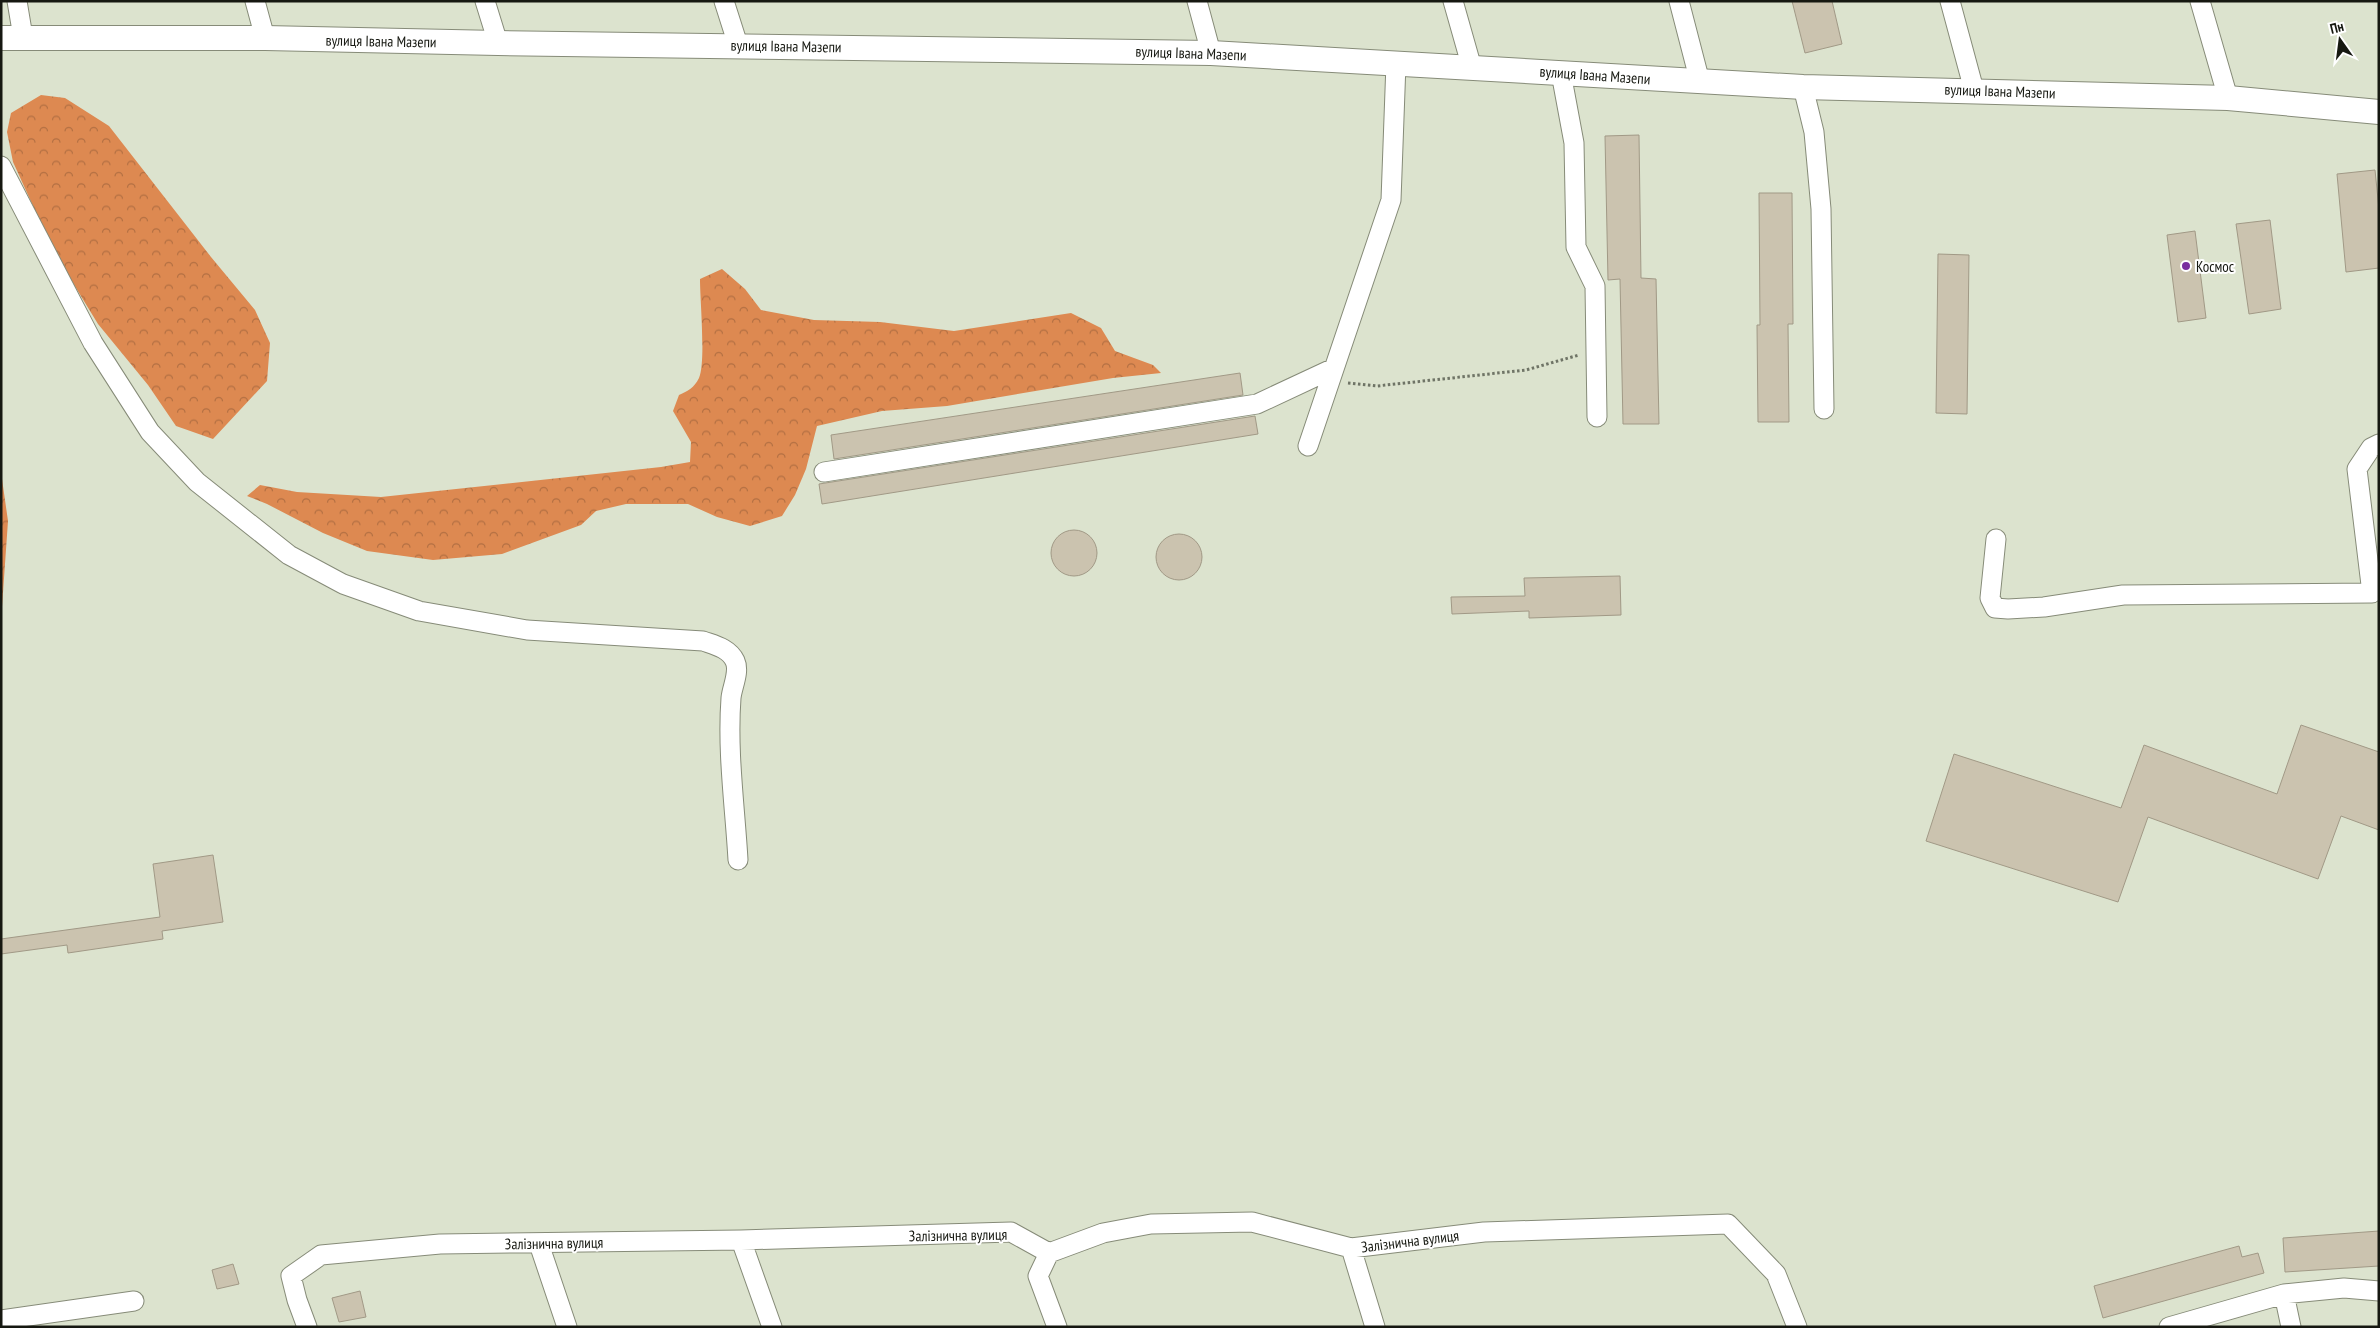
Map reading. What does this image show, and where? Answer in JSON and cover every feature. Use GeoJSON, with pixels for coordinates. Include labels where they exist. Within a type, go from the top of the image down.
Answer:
{"type":"FeatureCollection","features":[{"type":"Feature","properties":{"kind":"main road","name":"вулиця Івана Мазепи"},"geometry":{"type":"LineString","coordinates":[[12,38],[265,38],[1211,53],[1803,87],[2228,98],[2379,112]]}},
{"type":"Feature","properties":{"kind":"street"},"geometry":{"type":"LineString","coordinates":[[12,38],[17,1]]}},
{"type":"Feature","properties":{"kind":"street"},"geometry":{"type":"LineString","coordinates":[[255,1],[265,38]]}},
{"type":"Feature","properties":{"kind":"street"},"geometry":{"type":"LineString","coordinates":[[485,1],[498,43]]}},
{"type":"Feature","properties":{"kind":"street"},"geometry":{"type":"LineString","coordinates":[[724,1],[738,45]]}},
{"type":"Feature","properties":{"kind":"street"},"geometry":{"type":"LineString","coordinates":[[1197,1],[1211,53]]}},
{"type":"Feature","properties":{"kind":"street"},"geometry":{"type":"LineString","coordinates":[[1453,1],[1472,68]]}},
{"type":"Feature","properties":{"kind":"street"},"geometry":{"type":"LineString","coordinates":[[1679,1],[1700,82]]}},
{"type":"Feature","properties":{"kind":"street"},"geometry":{"type":"LineString","coordinates":[[1950,1],[1974,90]]}},
{"type":"Feature","properties":{"kind":"street"},"geometry":{"type":"LineString","coordinates":[[2200,1],[2228,98]]}},
{"type":"Feature","properties":{"kind":"street"},"geometry":{"type":"LineString","coordinates":[[1308,446],[1391,200],[1396,63]]}},
{"type":"Feature","properties":{"kind":"street"},"geometry":{"type":"LineString","coordinates":[[1562,73],[1574,143],[1576,247],[1595,286],[1597,417]]}},
{"type":"Feature","properties":{"kind":"street"},"geometry":{"type":"LineString","coordinates":[[1803,87],[1814,132],[1821,210],[1824,409]]}},
{"type":"Feature","properties":{"kind":"street"},"geometry":{"type":"LineString","coordinates":[[1,166],[94,343],[150,432],[197,482],[288,554],[343,584],[419,611],[527,630],[694,641],[725,649],[735,661],[736,675],[731,697],[731,738],[738,860]]}},
{"type":"Feature","properties":{"kind":"street"},"geometry":{"type":"LineString","coordinates":[[824,472],[1257,404],[1332,375]]}},
{"type":"Feature","properties":{"kind":"street"},"geometry":{"type":"LineString","coordinates":[[1996,539],[1990,598],[1995,608],[2008,610],[2044,607],[2123,595],[2372,593],[2357,469],[2362,458],[2371,448],[2379,444]]}},
{"type":"Feature","properties":{"kind":"street","name":"Залізнична вулиця"},"geometry":{"type":"LineString","coordinates":[[307,1327],[291,1276],[321,1254],[440,1244],[742,1240],[1011,1232],[1048,1253],[1103,1233],[1151,1224],[1252,1222],[1351,1248],[1484,1232],[1728,1224],[1776,1274],[1797,1327]]}},
{"type":"Feature","properties":{"kind":"street"},"geometry":{"type":"LineString","coordinates":[[742,1240],[772,1327]]}},
{"type":"Feature","properties":{"kind":"street"},"geometry":{"type":"LineString","coordinates":[[539,1244],[567,1327]]}},
{"type":"Feature","properties":{"kind":"street"},"geometry":{"type":"LineString","coordinates":[[1351,1248],[1375,1327]]}},
{"type":"Feature","properties":{"kind":"street"},"geometry":{"type":"LineString","coordinates":[[1048,1253],[1038,1276],[1057,1327]]}},
{"type":"Feature","properties":{"kind":"street"},"geometry":{"type":"LineString","coordinates":[[2169,1327],[2284,1294],[2344,1288],[2379,1291]]}},
{"type":"Feature","properties":{"kind":"street"},"geometry":{"type":"LineString","coordinates":[[2284,1294],[2291,1327]]}},
{"type":"Feature","properties":{"kind":"street"},"geometry":{"type":"LineString","coordinates":[[1,1320],[134,1301]]}},
{"type":"Feature","properties":{"kind":"path"},"geometry":{"type":"LineString","coordinates":[[1332,375],[1377,386],[1526,370],[1596,350]]}},
{"type":"Feature","properties":{"kind":"green space"},"geometry":{"type":"Polygon","coordinates":[[[41,95],[65,98],[109,126],[211,257],[255,310],[270,343],[267,381],[213,439],[176,426],[148,385],[98,324],[54,252],[13,162],[7,132],[11,113],[41,95]]]}},
{"type":"Feature","properties":{"kind":"green space"},"geometry":{"type":"Polygon","coordinates":[[[722,269],[745,289],[761,310],[814,320],[880,322],[954,331],[1071,313],[1101,328],[1115,351],[1153,365],[1161,373],[1113,378],[947,406],[882,411],[817,426],[806,469],[795,495],[782,516],[750,526],[717,517],[688,504],[626,504],[596,511],[581,525],[502,554],[433,560],[367,551],[323,533],[267,504],[247,496],[260,485],[297,492],[381,497],[661,467],[690,462],[691,442],[673,411],[679,395],[695,384],[701,370],[700,279],[722,269]]]}},
{"type":"Feature","properties":{"kind":"green space"},"geometry":{"type":"Polygon","coordinates":[[[1,472],[8,521],[1,621],[1,472]]]}},
{"type":"Feature","properties":{"kind":"building"},"geometry":{"type":"Polygon","coordinates":[[[1792,1],[1832,1],[1842,44],[1805,53],[1792,1]]]}},
{"type":"Feature","properties":{"kind":"building"},"geometry":{"type":"Polygon","coordinates":[[[1639,135],[1641,278],[1656,279],[1659,424],[1623,424],[1620,279],[1608,280],[1605,136],[1639,135]]]}},
{"type":"Feature","properties":{"kind":"building"},"geometry":{"type":"Polygon","coordinates":[[[2375,170],[2379,209],[2379,268],[2346,272],[2337,174],[2375,170]]]}},
{"type":"Feature","properties":{"kind":"building"},"geometry":{"type":"Polygon","coordinates":[[[1759,193],[1792,193],[1793,324],[1788,324],[1789,422],[1758,422],[1757,325],[1760,325],[1759,193]]]}},
{"type":"Feature","properties":{"kind":"building"},"geometry":{"type":"Polygon","coordinates":[[[2270,220],[2281,309],[2249,314],[2236,224],[2270,220]]]}},
{"type":"Feature","properties":{"kind":"building"},"geometry":{"type":"Polygon","coordinates":[[[2195,231],[2206,318],[2178,322],[2167,235],[2195,231]]]}},
{"type":"Feature","properties":{"kind":"building"},"geometry":{"type":"Polygon","coordinates":[[[1938,254],[1969,255],[1967,414],[1936,413],[1938,254]]]}},
{"type":"Feature","properties":{"kind":"building"},"geometry":{"type":"Polygon","coordinates":[[[1240,373],[1243,395],[834,459],[831,435],[1240,373]]]}},
{"type":"Feature","properties":{"kind":"building"},"geometry":{"type":"Polygon","coordinates":[[[1255,416],[1258,434],[822,504],[819,484],[1255,416]]]}},
{"type":"Feature","properties":{"kind":"building"},"geometry":{"type":"Polygon","coordinates":[[[1070,530],[1078,530],[1087,534],[1093,540],[1097,553],[1093,566],[1087,572],[1078,576],[1070,576],[1061,572],[1055,566],[1051,557],[1051,549],[1055,540],[1061,534],[1070,530]]]}},
{"type":"Feature","properties":{"kind":"building"},"geometry":{"type":"Polygon","coordinates":[[[1175,534],[1183,534],[1192,538],[1198,544],[1202,557],[1198,570],[1192,576],[1183,580],[1175,580],[1166,576],[1160,570],[1156,561],[1156,553],[1160,544],[1166,538],[1175,534]]]}},
{"type":"Feature","properties":{"kind":"building"},"geometry":{"type":"Polygon","coordinates":[[[1620,576],[1621,615],[1529,618],[1529,611],[1452,614],[1451,597],[1525,596],[1524,578],[1620,576]]]}},
{"type":"Feature","properties":{"kind":"building"},"geometry":{"type":"Polygon","coordinates":[[[2301,725],[2379,752],[2379,830],[2341,816],[2318,879],[2148,817],[2118,902],[1926,841],[1954,754],[2121,808],[2144,745],[2277,794],[2301,725]]]}},
{"type":"Feature","properties":{"kind":"building"},"geometry":{"type":"Polygon","coordinates":[[[213,855],[223,922],[162,931],[163,939],[68,953],[67,945],[1,954],[1,939],[160,917],[153,864],[213,855]]]}},
{"type":"Feature","properties":{"kind":"building"},"geometry":{"type":"Polygon","coordinates":[[[2379,1231],[2379,1266],[2285,1272],[2283,1238],[2379,1231]]]}},
{"type":"Feature","properties":{"kind":"building"},"geometry":{"type":"Polygon","coordinates":[[[2239,1246],[2242,1257],[2258,1253],[2264,1273],[2103,1318],[2094,1286],[2239,1246]]]}},
{"type":"Feature","properties":{"kind":"building"},"geometry":{"type":"Polygon","coordinates":[[[233,1264],[239,1284],[217,1289],[212,1270],[233,1264]]]}},
{"type":"Feature","properties":{"kind":"building"},"geometry":{"type":"Polygon","coordinates":[[[360,1291],[366,1317],[339,1322],[332,1298],[360,1291]]]}},
{"type":"Feature","properties":{"kind":"place","name":"Космос"},"geometry":{"type":"Point","coordinates":[2186,266]}}]}
